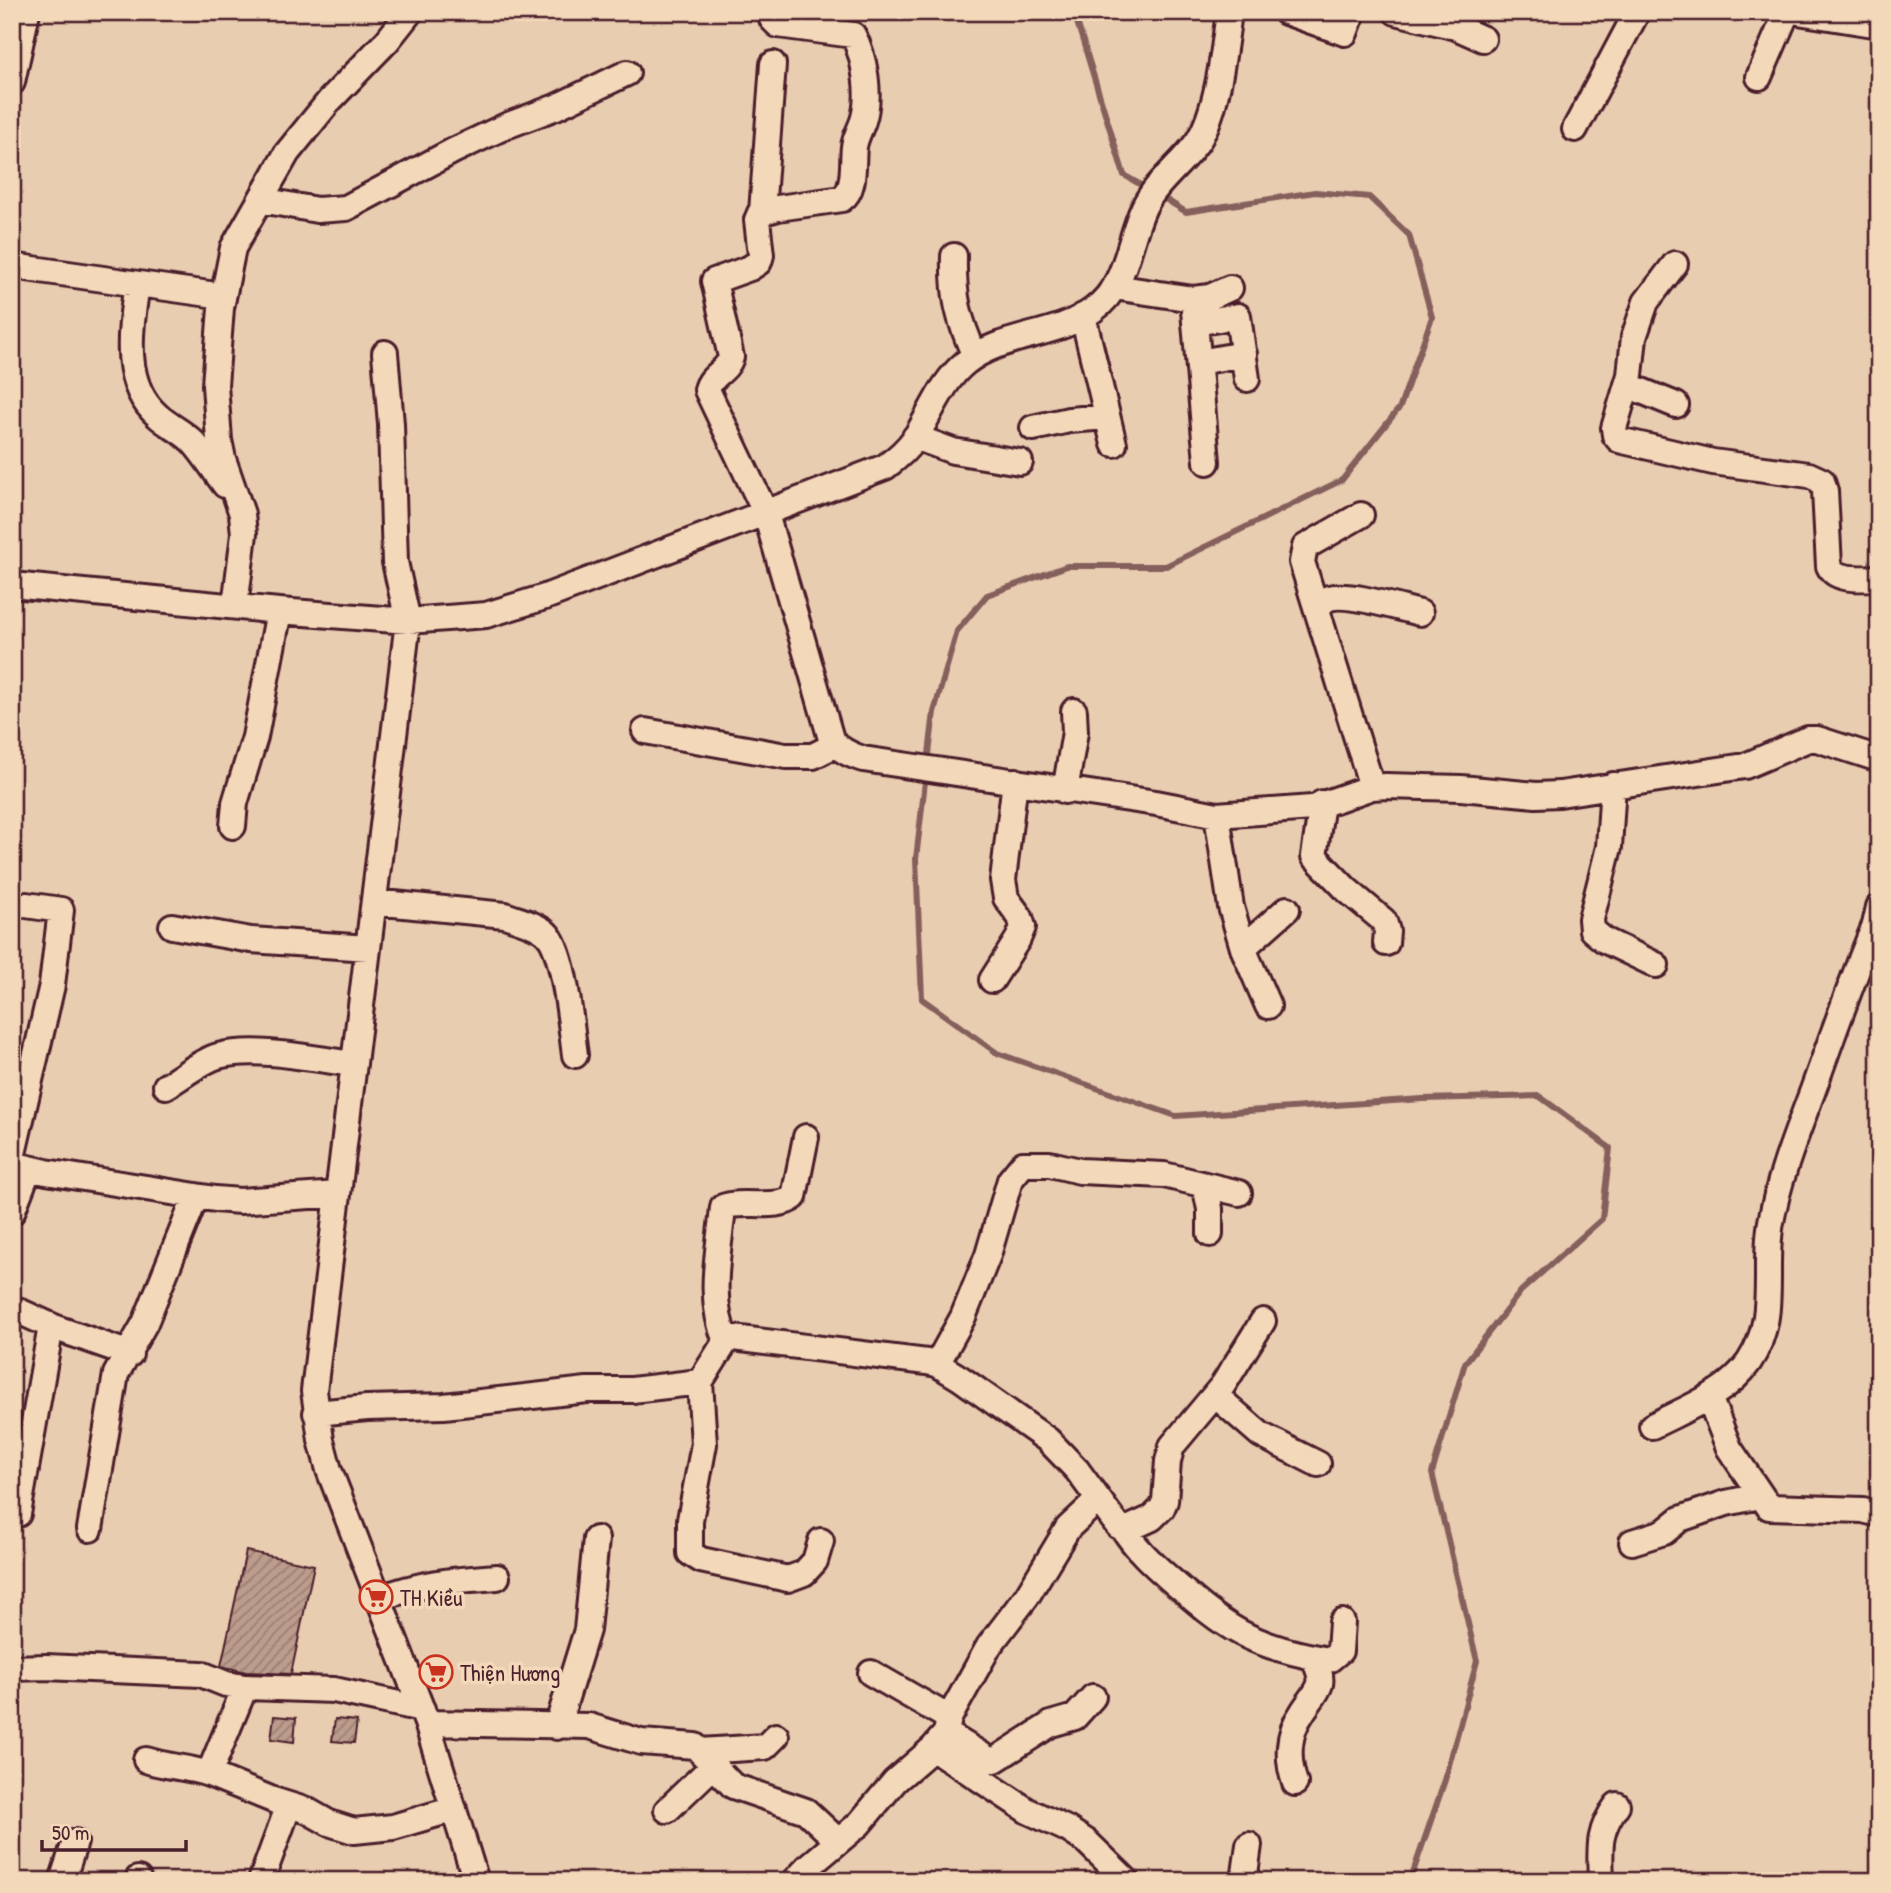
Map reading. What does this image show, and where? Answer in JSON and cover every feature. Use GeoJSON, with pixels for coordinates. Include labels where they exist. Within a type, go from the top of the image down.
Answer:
{"type":"FeatureCollection","features":[{"type":"Feature","properties":{"kind":"street"},"geometry":{"type":"LineString","coordinates":[[12,82],[27,12]]}},
{"type":"Feature","properties":{"kind":"street"},"geometry":{"type":"LineString","coordinates":[[235,606],[244,534],[242,514],[223,459],[217,424],[215,385],[223,296],[233,248],[286,153],[410,12]]}},
{"type":"Feature","properties":{"kind":"street"},"geometry":{"type":"LineString","coordinates":[[762,212],[842,199],[846,196],[850,187],[854,143],[864,119],[866,98],[858,45],[853,34],[778,25],[772,19],[771,12]]}},
{"type":"Feature","properties":{"kind":"street"},"geometry":{"type":"LineString","coordinates":[[12,584],[408,621],[486,615],[522,606],[885,467],[915,438],[956,371],[975,356],[1001,344],[1083,317],[1114,287],[1127,261],[1146,202],[1199,139],[1206,125],[1221,68],[1229,12]]}},
{"type":"Feature","properties":{"kind":"street"},"geometry":{"type":"LineString","coordinates":[[1286,12],[1345,33],[1353,12]]}},
{"type":"Feature","properties":{"kind":"street"},"geometry":{"type":"LineString","coordinates":[[1396,12],[1456,27],[1483,39]]}},
{"type":"Feature","properties":{"kind":"street"},"geometry":{"type":"LineString","coordinates":[[1574,130],[1637,12]]}},
{"type":"Feature","properties":{"kind":"street"},"geometry":{"type":"LineString","coordinates":[[1759,77],[1787,12]]}},
{"type":"Feature","properties":{"kind":"street"},"geometry":{"type":"LineString","coordinates":[[1798,12],[1879,25]]}},
{"type":"Feature","properties":{"kind":"street"},"geometry":{"type":"LineString","coordinates":[[773,64],[762,212],[757,220],[761,255],[759,262],[750,268],[714,281],[731,357],[729,366],[710,382],[707,390],[766,514],[831,739],[851,756],[1156,803],[1216,815],[1312,808],[1372,787],[1461,788],[1536,795],[1614,785],[1745,766],[1808,739],[1817,739],[1879,759]]}},
{"type":"Feature","properties":{"kind":"street"},"geometry":{"type":"LineString","coordinates":[[261,200],[317,210],[346,208],[453,151],[627,73]]}},
{"type":"Feature","properties":{"kind":"street"},"geometry":{"type":"LineString","coordinates":[[954,256],[953,293],[962,327],[975,356]]}},
{"type":"Feature","properties":{"kind":"street"},"geometry":{"type":"LineString","coordinates":[[1675,264],[1646,302],[1634,337],[1627,385],[1614,428],[1615,435],[1619,440],[1713,462],[1809,475],[1822,481],[1825,491],[1829,566],[1832,572],[1840,577],[1879,578]]}},
{"type":"Feature","properties":{"kind":"street"},"geometry":{"type":"LineString","coordinates":[[12,267],[223,296]]}},
{"type":"Feature","properties":{"kind":"street"},"geometry":{"type":"LineString","coordinates":[[137,284],[131,334],[133,372],[138,387],[158,416],[193,442],[236,496]]}},
{"type":"Feature","properties":{"kind":"street"},"geometry":{"type":"LineString","coordinates":[[1114,287],[1194,311],[1238,316],[1247,379]]}},
{"type":"Feature","properties":{"kind":"street"},"geometry":{"type":"LineString","coordinates":[[1194,311],[1210,298],[1230,288]]}},
{"type":"Feature","properties":{"kind":"street"},"geometry":{"type":"LineString","coordinates":[[1194,311],[1207,462]]}},
{"type":"Feature","properties":{"kind":"street"},"geometry":{"type":"LineString","coordinates":[[1083,317],[1114,444]]}},
{"type":"Feature","properties":{"kind":"street"},"geometry":{"type":"LineString","coordinates":[[385,352],[391,424],[395,562],[408,621],[314,1391],[316,1413],[329,1470],[425,1716],[477,1881]]}},
{"type":"Feature","properties":{"kind":"street"},"geometry":{"type":"LineString","coordinates":[[1199,362],[1244,354]]}},
{"type":"Feature","properties":{"kind":"street"},"geometry":{"type":"LineString","coordinates":[[1627,385],[1676,405]]}},
{"type":"Feature","properties":{"kind":"street"},"geometry":{"type":"LineString","coordinates":[[1033,428],[1069,420],[1107,417]]}},
{"type":"Feature","properties":{"kind":"street"},"geometry":{"type":"LineString","coordinates":[[915,438],[953,451],[1020,462]]}},
{"type":"Feature","properties":{"kind":"street"},"geometry":{"type":"LineString","coordinates":[[1361,516],[1305,547],[1302,562],[1372,787]]}},
{"type":"Feature","properties":{"kind":"street"},"geometry":{"type":"LineString","coordinates":[[1317,610],[1321,603],[1330,598],[1343,597],[1420,613]]}},
{"type":"Feature","properties":{"kind":"street"},"geometry":{"type":"LineString","coordinates":[[233,826],[235,803],[255,737],[279,611]]}},
{"type":"Feature","properties":{"kind":"street"},"geometry":{"type":"LineString","coordinates":[[1065,791],[1075,732],[1074,711]]}},
{"type":"Feature","properties":{"kind":"street"},"geometry":{"type":"LineString","coordinates":[[645,731],[786,756],[813,756],[835,745]]}},
{"type":"Feature","properties":{"kind":"street"},"geometry":{"type":"LineString","coordinates":[[992,980],[1023,927],[1020,917],[1006,898],[1003,880],[1014,781]]}},
{"type":"Feature","properties":{"kind":"street"},"geometry":{"type":"LineString","coordinates":[[1614,785],[1609,848],[1591,919],[1592,930],[1604,940],[1656,965]]}},
{"type":"Feature","properties":{"kind":"street"},"geometry":{"type":"LineString","coordinates":[[1322,803],[1314,856],[1347,890],[1384,921],[1386,943]]}},
{"type":"Feature","properties":{"kind":"street"},"geometry":{"type":"LineString","coordinates":[[1216,815],[1231,907],[1243,948],[1268,1006]]}},
{"type":"Feature","properties":{"kind":"street"},"geometry":{"type":"LineString","coordinates":[[374,902],[505,915],[546,933],[553,943],[564,976],[575,1055]]}},
{"type":"Feature","properties":{"kind":"street"},"geometry":{"type":"LineString","coordinates":[[12,1212],[18,1163],[52,985],[61,909],[26,905]]}},
{"type":"Feature","properties":{"kind":"street"},"geometry":{"type":"LineString","coordinates":[[1652,1426],[1709,1397],[1734,1380],[1748,1363],[1761,1337],[1769,1308],[1768,1246],[1787,1161],[1875,940],[1879,907]]}},
{"type":"Feature","properties":{"kind":"street"},"geometry":{"type":"LineString","coordinates":[[1243,948],[1287,909]]}},
{"type":"Feature","properties":{"kind":"street"},"geometry":{"type":"LineString","coordinates":[[172,926],[251,940],[368,948]]}},
{"type":"Feature","properties":{"kind":"street"},"geometry":{"type":"LineString","coordinates":[[166,1086],[215,1056],[267,1054],[354,1063]]}},
{"type":"Feature","properties":{"kind":"street"},"geometry":{"type":"LineString","coordinates":[[726,1341],[715,1305],[723,1210],[725,1205],[789,1201],[794,1196],[806,1137]]}},
{"type":"Feature","properties":{"kind":"street"},"geometry":{"type":"LineString","coordinates":[[18,1163],[196,1196],[240,1200],[338,1194]]}},
{"type":"Feature","properties":{"kind":"street"},"geometry":{"type":"LineString","coordinates":[[937,1364],[963,1317],[988,1255],[1010,1180],[1023,1164],[1050,1164],[1080,1171],[1164,1175],[1239,1193]]}},
{"type":"Feature","properties":{"kind":"street"},"geometry":{"type":"LineString","coordinates":[[1205,1185],[1210,1209],[1210,1234]]}},
{"type":"Feature","properties":{"kind":"street"},"geometry":{"type":"LineString","coordinates":[[90,1529],[116,1374],[130,1354],[154,1301],[196,1196]]}},
{"type":"Feature","properties":{"kind":"street"},"geometry":{"type":"LineString","coordinates":[[12,1308],[51,1326],[130,1354]]}},
{"type":"Feature","properties":{"kind":"street"},"geometry":{"type":"LineString","coordinates":[[1123,1528],[1134,1528],[1152,1518],[1162,1508],[1166,1500],[1168,1461],[1172,1446],[1215,1395],[1263,1321]]}},
{"type":"Feature","properties":{"kind":"street"},"geometry":{"type":"LineString","coordinates":[[18,1514],[51,1326]]}},
{"type":"Feature","properties":{"kind":"street"},"geometry":{"type":"LineString","coordinates":[[821,1541],[815,1561],[804,1573],[788,1579],[701,1560],[690,1553],[690,1520],[704,1444],[700,1382],[726,1341],[740,1338],[937,1364],[1048,1440],[1077,1470],[1134,1546],[1206,1610],[1241,1634],[1289,1651],[1329,1660],[1340,1651],[1342,1622]]}},
{"type":"Feature","properties":{"kind":"street"},"geometry":{"type":"LineString","coordinates":[[316,1413],[367,1408],[444,1406],[587,1390],[632,1390],[700,1382]]}},
{"type":"Feature","properties":{"kind":"street"},"geometry":{"type":"LineString","coordinates":[[1215,1395],[1261,1435],[1318,1464]]}},
{"type":"Feature","properties":{"kind":"street"},"geometry":{"type":"LineString","coordinates":[[1709,1397],[1728,1448],[1769,1507],[1863,1510],[1879,1514]]}},
{"type":"Feature","properties":{"kind":"street"},"geometry":{"type":"LineString","coordinates":[[1632,1542],[1664,1532],[1680,1519],[1726,1503],[1760,1496]]}},
{"type":"Feature","properties":{"kind":"street"},"geometry":{"type":"LineString","coordinates":[[796,1881],[859,1825],[895,1782],[943,1733],[989,1646],[1027,1596],[1054,1548],[1073,1522],[1098,1500]]}},
{"type":"Feature","properties":{"kind":"street"},"geometry":{"type":"LineString","coordinates":[[557,1727],[587,1630],[596,1539]]}},
{"type":"Feature","properties":{"kind":"street"},"geometry":{"type":"LineString","coordinates":[[378,1599],[407,1587],[446,1580],[497,1577]]}},
{"type":"Feature","properties":{"kind":"street"},"geometry":{"type":"LineString","coordinates":[[1295,1783],[1289,1756],[1290,1738],[1297,1719],[1320,1684],[1320,1671],[1313,1657]]}},
{"type":"Feature","properties":{"kind":"street"},"geometry":{"type":"LineString","coordinates":[[12,1668],[201,1674],[226,1684],[334,1690],[425,1716],[557,1727],[589,1726],[640,1742],[688,1745],[707,1758],[733,1786],[806,1811],[838,1841]]}},
{"type":"Feature","properties":{"kind":"street"},"geometry":{"type":"LineString","coordinates":[[871,1673],[943,1733],[1028,1811],[1067,1829],[1087,1842],[1127,1881]]}},
{"type":"Feature","properties":{"kind":"street"},"geometry":{"type":"LineString","coordinates":[[209,1774],[245,1686]]}},
{"type":"Feature","properties":{"kind":"street"},"geometry":{"type":"LineString","coordinates":[[943,1733],[988,1759],[995,1760],[1051,1724],[1074,1717],[1093,1697]]}},
{"type":"Feature","properties":{"kind":"street"},"geometry":{"type":"LineString","coordinates":[[667,1810],[707,1758],[765,1747],[776,1736]]}},
{"type":"Feature","properties":{"kind":"street"},"geometry":{"type":"LineString","coordinates":[[146,1760],[209,1774],[354,1831],[393,1827],[454,1808]]}},
{"type":"Feature","properties":{"kind":"street"},"geometry":{"type":"LineString","coordinates":[[261,1881],[289,1805]]}},
{"type":"Feature","properties":{"kind":"street"},"geometry":{"type":"LineString","coordinates":[[1601,1881],[1600,1849],[1604,1823],[1617,1805]]}},
{"type":"Feature","properties":{"kind":"street"},"geometry":{"type":"LineString","coordinates":[[62,1881],[75,1842]]}},
{"type":"Feature","properties":{"kind":"street"},"geometry":{"type":"LineString","coordinates":[[1244,1881],[1249,1845]]}},
{"type":"Feature","properties":{"kind":"building"},"geometry":{"type":"Polygon","coordinates":[[[246,1551],[314,1565],[291,1674],[246,1672],[221,1666],[246,1551]]]}},
{"type":"Feature","properties":{"kind":"building"},"geometry":{"type":"Polygon","coordinates":[[[274,1716],[296,1718],[294,1742],[271,1739],[274,1716]]]}},
{"type":"Feature","properties":{"kind":"building"},"geometry":{"type":"Polygon","coordinates":[[[335,1719],[357,1721],[354,1743],[332,1741],[335,1719]]]}},
{"type":"Feature","properties":{"kind":"waterway"},"geometry":{"type":"LineString","coordinates":[[1074,12],[1124,175],[1148,189]]}},
{"type":"Feature","properties":{"kind":"waterway"},"geometry":{"type":"LineString","coordinates":[[928,762],[934,712],[957,631],[987,595],[1067,566],[1166,566],[1342,480],[1400,407],[1432,317],[1409,235],[1369,197],[1315,192],[1186,212],[1157,194]]}},
{"type":"Feature","properties":{"kind":"waterway"},"geometry":{"type":"LineString","coordinates":[[926,773],[916,859],[922,999],[997,1053],[1176,1116],[1422,1099],[1539,1096],[1610,1148],[1602,1219],[1521,1291],[1465,1363],[1432,1473],[1477,1661],[1445,1780],[1410,1881]]}},
{"type":"Feature","properties":{"kind":"place","name":"TH Kiều"},"geometry":{"type":"Point","coordinates":[376,1597]}},
{"type":"Feature","properties":{"kind":"place","name":"Thiện Hương"},"geometry":{"type":"Point","coordinates":[436,1672]}}]}
